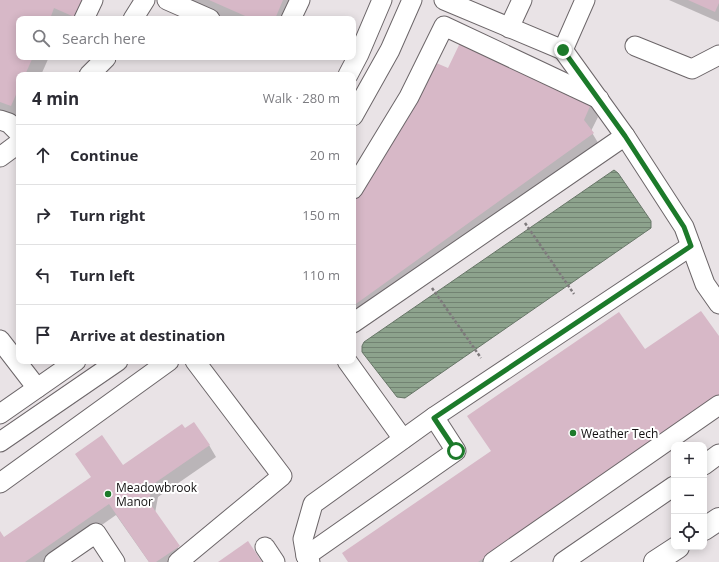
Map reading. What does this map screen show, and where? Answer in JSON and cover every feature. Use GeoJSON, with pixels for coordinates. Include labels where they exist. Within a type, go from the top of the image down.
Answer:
{"type":"FeatureCollection","features":[{"type":"Feature","properties":{"kind":"highway"},"geometry":{"type":"LineString","coordinates":[[707,527],[719,519]]}},
{"type":"Feature","properties":{"kind":"highway"},"geometry":{"type":"LineString","coordinates":[[655,562],[673,550]]}},
{"type":"Feature","properties":{"kind":"street"},"geometry":{"type":"LineString","coordinates":[[86,16],[94,0]]}},
{"type":"Feature","properties":{"kind":"street"},"geometry":{"type":"LineString","coordinates":[[135,16],[145,0]]}},
{"type":"Feature","properties":{"kind":"street"},"geometry":{"type":"LineString","coordinates":[[167,0],[203,16]]}},
{"type":"Feature","properties":{"kind":"street"},"geometry":{"type":"LineString","coordinates":[[292,16],[300,0]]}},
{"type":"Feature","properties":{"kind":"street"},"geometry":{"type":"LineString","coordinates":[[356,60],[382,0]]}},
{"type":"Feature","properties":{"kind":"street"},"geometry":{"type":"LineString","coordinates":[[356,111],[390,50],[412,0]]}},
{"type":"Feature","properties":{"kind":"street"},"geometry":{"type":"LineString","coordinates":[[444,0],[472,5],[509,28],[563,50],[625,136],[684,227],[705,284],[719,304]]}},
{"type":"Feature","properties":{"kind":"street"},"geometry":{"type":"LineString","coordinates":[[509,28],[522,0]]}},
{"type":"Feature","properties":{"kind":"street"},"geometry":{"type":"LineString","coordinates":[[563,50],[584,0]]}},
{"type":"Feature","properties":{"kind":"street"},"geometry":{"type":"LineString","coordinates":[[356,184],[409,97],[444,26],[599,99]]}},
{"type":"Feature","properties":{"kind":"street"},"geometry":{"type":"LineString","coordinates":[[635,46],[692,70],[719,55]]}},
{"type":"Feature","properties":{"kind":"street"},"geometry":{"type":"LineString","coordinates":[[92,72],[103,60]]}},
{"type":"Feature","properties":{"kind":"street"},"geometry":{"type":"LineString","coordinates":[[350,72],[356,60]]}},
{"type":"Feature","properties":{"kind":"street"},"geometry":{"type":"LineString","coordinates":[[0,120],[9,123],[16,130]]}},
{"type":"Feature","properties":{"kind":"street"},"geometry":{"type":"LineString","coordinates":[[356,321],[625,136]]}},
{"type":"Feature","properties":{"kind":"street"},"geometry":{"type":"LineString","coordinates":[[0,157],[16,145]]}},
{"type":"Feature","properties":{"kind":"street"},"geometry":{"type":"LineString","coordinates":[[434,418],[456,451],[308,559],[303,539],[313,504],[403,439],[434,418],[691,246]]}},
{"type":"Feature","properties":{"kind":"street"},"geometry":{"type":"LineString","coordinates":[[0,340],[16,361]]}},
{"type":"Feature","properties":{"kind":"street"},"geometry":{"type":"LineString","coordinates":[[18,364],[37,388]]}},
{"type":"Feature","properties":{"kind":"street"},"geometry":{"type":"LineString","coordinates":[[0,414],[72,364]]}},
{"type":"Feature","properties":{"kind":"street"},"geometry":{"type":"LineString","coordinates":[[0,442],[114,364]]}},
{"type":"Feature","properties":{"kind":"street"},"geometry":{"type":"LineString","coordinates":[[0,483],[165,364]]}},
{"type":"Feature","properties":{"kind":"street"},"geometry":{"type":"LineString","coordinates":[[178,562],[282,476],[197,364]]}},
{"type":"Feature","properties":{"kind":"street"},"geometry":{"type":"LineString","coordinates":[[349,364],[403,439]]}},
{"type":"Feature","properties":{"kind":"street"},"geometry":{"type":"LineString","coordinates":[[493,562],[719,405]]}},
{"type":"Feature","properties":{"kind":"street"},"geometry":{"type":"LineString","coordinates":[[707,463],[719,454]]}},
{"type":"Feature","properties":{"kind":"street"},"geometry":{"type":"LineString","coordinates":[[563,562],[671,488]]}},
{"type":"Feature","properties":{"kind":"street"},"geometry":{"type":"LineString","coordinates":[[54,562],[96,533],[115,562]]}},
{"type":"Feature","properties":{"kind":"path"},"geometry":{"type":"LineString","coordinates":[[522,220],[574,294]]}},
{"type":"Feature","properties":{"kind":"path"},"geometry":{"type":"LineString","coordinates":[[429,284],[481,358]]}},
{"type":"Feature","properties":{"kind":"shaded area"},"geometry":{"type":"Polygon","coordinates":[[[614,170],[618,173],[651,221],[651,228],[405,398],[397,397],[362,352],[364,342],[614,170]]]}},
{"type":"Feature","properties":{"kind":"building"},"geometry":{"type":"Polygon","coordinates":[[[0,0],[87,0],[80,16],[72,16],[54,8],[51,16],[16,16],[16,60],[32,60],[26,72],[16,72],[16,95],[11,106],[0,102],[0,0]]]}},
{"type":"Feature","properties":{"kind":"building"},"geometry":{"type":"Polygon","coordinates":[[[209,0],[283,0],[276,16],[245,16],[209,0]]]}},
{"type":"Feature","properties":{"kind":"building"},"geometry":{"type":"Polygon","coordinates":[[[688,0],[719,0],[719,3],[715,12],[688,0]]]}},
{"type":"Feature","properties":{"kind":"building"},"geometry":{"type":"Polygon","coordinates":[[[460,43],[591,104],[584,120],[594,133],[356,304],[356,198],[368,181],[434,62],[448,68],[460,43]]]}},
{"type":"Feature","properties":{"kind":"building","name":"Weather Tech"},"geometry":{"type":"Polygon","coordinates":[[[701,311],[719,336],[719,398],[478,562],[348,562],[342,553],[491,451],[467,416],[619,312],[645,349],[701,311]]]}},
{"type":"Feature","properties":{"kind":"building","name":"Meadowbrook Manor"},"geometry":{"type":"Polygon","coordinates":[[[194,422],[210,445],[152,485],[149,502],[180,546],[156,562],[149,562],[109,504],[25,562],[0,562],[0,531],[4,537],[91,477],[75,454],[102,435],[123,465],[182,424],[185,428],[194,422]]]}},
{"type":"Feature","properties":{"kind":"building"},"geometry":{"type":"Polygon","coordinates":[[[248,541],[262,562],[218,562],[248,541]]]}},
{"type":"Feature","properties":{"kind":"place","name":"Weather Tech"},"geometry":{"type":"Point","coordinates":[573,433]}},
{"type":"Feature","properties":{"kind":"place","name":"Meadowbrook Manor"},"geometry":{"type":"Point","coordinates":[108,494]}},
{"type":"Feature","properties":{"kind":"route"},"geometry":{"type":"LineString","coordinates":[[456,451],[434,418],[691,246],[684,227],[625,136],[563,50]]}}]}
